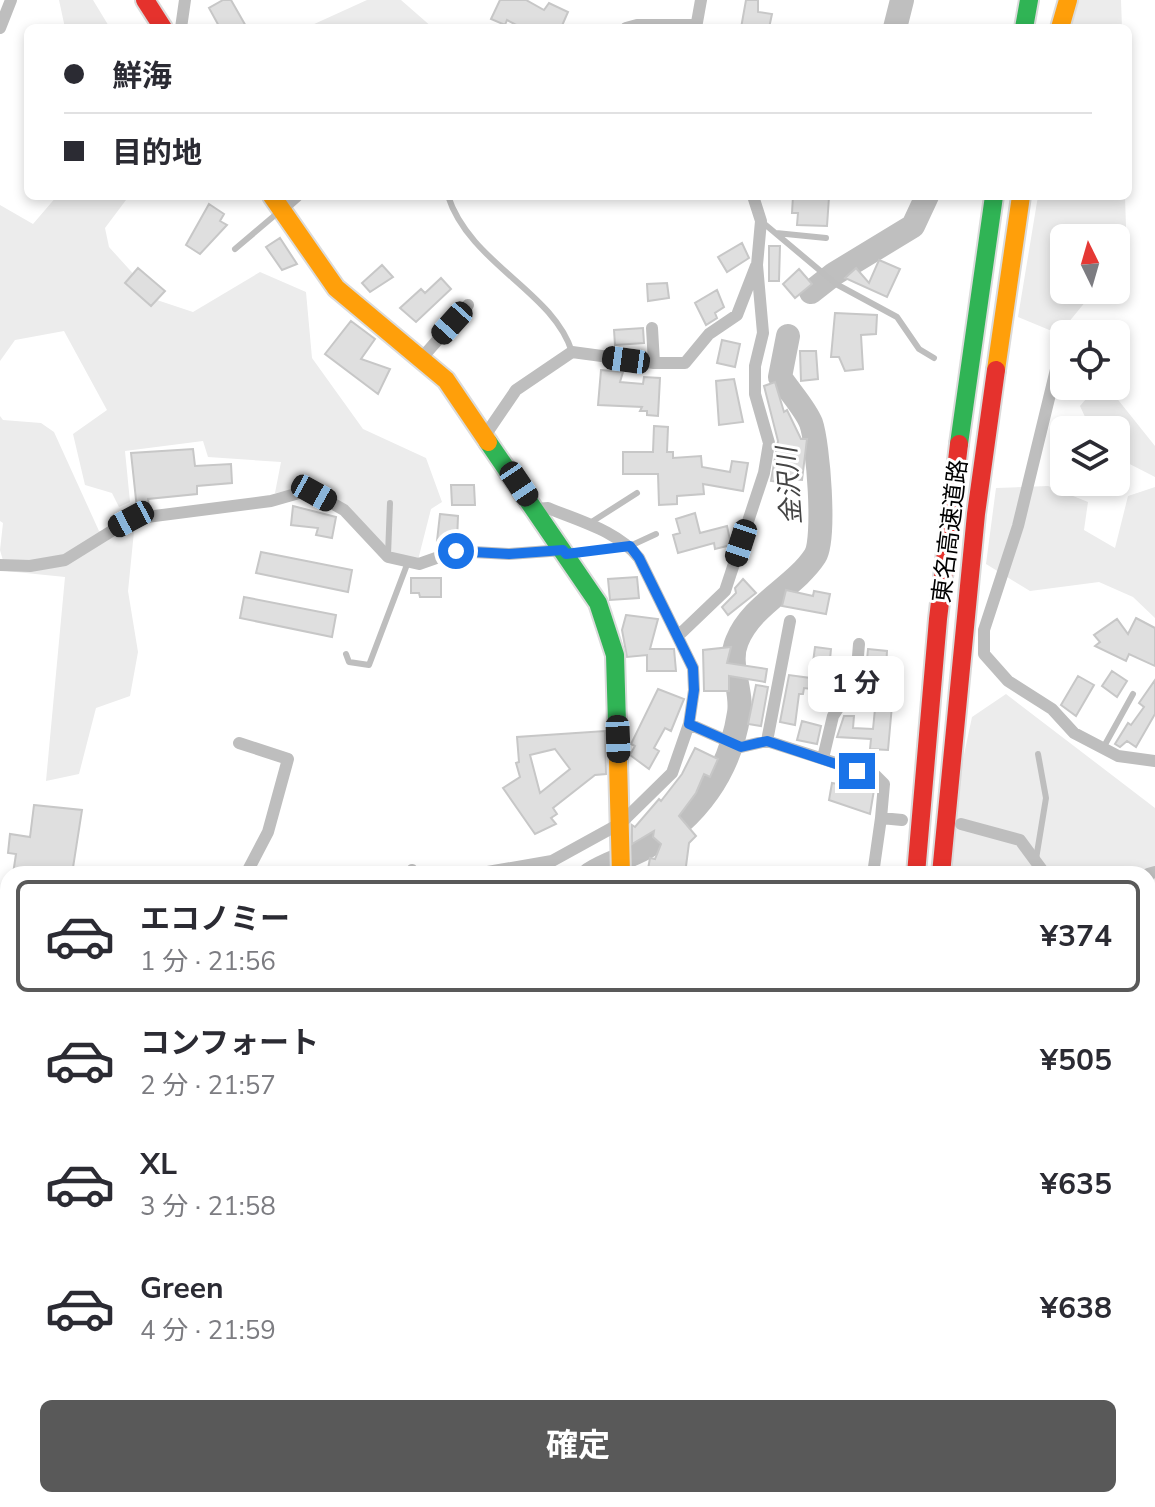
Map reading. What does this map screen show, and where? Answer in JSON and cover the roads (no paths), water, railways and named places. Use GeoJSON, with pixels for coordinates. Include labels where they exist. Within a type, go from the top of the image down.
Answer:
{"type":"FeatureCollection","features":[{"type":"Feature","properties":{"kind":"main road"},"geometry":{"type":"LineString","coordinates":[[145,0],[160,24]]}},
{"type":"Feature","properties":{"kind":"main road"},"geometry":{"type":"LineString","coordinates":[[1025,24],[1029,0]]}},
{"type":"Feature","properties":{"kind":"main road"},"geometry":{"type":"LineString","coordinates":[[1054,24],[1059,0]]}},
{"type":"Feature","properties":{"kind":"main road"},"geometry":{"type":"LineString","coordinates":[[1061,24],[1068,0]]}},
{"type":"Feature","properties":{"kind":"main road","name":"東名高速道路"},"geometry":{"type":"LineString","coordinates":[[917,866],[942,567],[959,421],[993,200]]}},
{"type":"Feature","properties":{"kind":"main road","name":"東名高速道路"},"geometry":{"type":"LineString","coordinates":[[942,866],[976,514],[1020,200]]}},
{"type":"Feature","properties":{"kind":"main road"},"geometry":{"type":"LineString","coordinates":[[277,203],[336,288],[446,380],[486,434],[598,603],[615,655],[621,866]]}},
{"type":"Feature","properties":{"kind":"street"},"geometry":{"type":"LineString","coordinates":[[0,28],[11,0]]}},
{"type":"Feature","properties":{"kind":"street"},"geometry":{"type":"LineString","coordinates":[[182,24],[185,0]]}},
{"type":"Feature","properties":{"kind":"street"},"geometry":{"type":"LineString","coordinates":[[696,24],[701,0]]}},
{"type":"Feature","properties":{"kind":"street"},"geometry":{"type":"LineString","coordinates":[[679,635],[725,591],[764,473],[769,443],[755,394],[755,366],[763,333],[757,265],[761,221],[754,200]]}},
{"type":"Feature","properties":{"kind":"street"},"geometry":{"type":"LineString","coordinates":[[486,434],[516,390],[572,352],[679,365],[691,359],[709,334],[737,315],[757,265]]}},
{"type":"Feature","properties":{"kind":"street"},"geometry":{"type":"LineString","coordinates":[[421,359],[468,305]]}},
{"type":"Feature","properties":{"kind":"street"},"geometry":{"type":"LineString","coordinates":[[652,328],[654,363]]}},
{"type":"Feature","properties":{"kind":"street"},"geometry":{"type":"LineString","coordinates":[[1050,394],[1018,526],[984,630],[984,654],[1023,694],[1052,709],[1074,733],[1118,756],[1155,761]]}},
{"type":"Feature","properties":{"kind":"street"},"geometry":{"type":"LineString","coordinates":[[0,565],[30,566],[65,560],[131,519],[271,501],[299,493],[314,493],[344,510],[388,557],[408,562],[419,564],[440,555],[475,550],[509,554],[564,552]]}},
{"type":"Feature","properties":{"kind":"street"},"geometry":{"type":"LineString","coordinates":[[523,866],[552,861],[621,823],[672,773],[689,724],[694,690],[693,668],[679,635],[630,546],[548,508],[536,509]]}},
{"type":"Feature","properties":{"kind":"street"},"geometry":{"type":"LineString","coordinates":[[767,741],[790,621]]}},
{"type":"Feature","properties":{"kind":"street"},"geometry":{"type":"LineString","coordinates":[[823,758],[833,716],[856,681],[859,644]]}},
{"type":"Feature","properties":{"kind":"street"},"geometry":{"type":"LineString","coordinates":[[689,724],[741,747],[767,741],[881,779],[881,818],[874,866]]}},
{"type":"Feature","properties":{"kind":"street"},"geometry":{"type":"LineString","coordinates":[[239,743],[288,759],[268,832],[250,866]]}},
{"type":"Feature","properties":{"kind":"street"},"geometry":{"type":"LineString","coordinates":[[881,818],[902,820]]}},
{"type":"Feature","properties":{"kind":"street"},"geometry":{"type":"LineString","coordinates":[[961,824],[1020,840],[1040,866]]}},
{"type":"Feature","properties":{"kind":"lane"},"geometry":{"type":"LineString","coordinates":[[450,200],[470,238],[559,324],[572,352]]}},
{"type":"Feature","properties":{"kind":"lane"},"geometry":{"type":"LineString","coordinates":[[235,249],[277,203]]}},
{"type":"Feature","properties":{"kind":"lane"},"geometry":{"type":"LineString","coordinates":[[761,221],[836,284],[897,317],[919,349],[934,358]]}},
{"type":"Feature","properties":{"kind":"lane"},"geometry":{"type":"LineString","coordinates":[[776,233],[826,238]]}},
{"type":"Feature","properties":{"kind":"lane"},"geometry":{"type":"LineString","coordinates":[[587,524],[637,493]]}},
{"type":"Feature","properties":{"kind":"lane"},"geometry":{"type":"LineString","coordinates":[[388,557],[390,503]]}},
{"type":"Feature","properties":{"kind":"lane"},"geometry":{"type":"LineString","coordinates":[[564,552],[630,546],[656,534]]}},
{"type":"Feature","properties":{"kind":"lane"},"geometry":{"type":"LineString","coordinates":[[346,654],[349,662],[369,665],[408,562]]}},
{"type":"Feature","properties":{"kind":"lane"},"geometry":{"type":"LineString","coordinates":[[1102,750],[1133,694]]}},
{"type":"Feature","properties":{"kind":"lane"},"geometry":{"type":"LineString","coordinates":[[1036,859],[1046,798],[1038,754]]}},
{"type":"Feature","properties":{"kind":"waterway","name":"金沢川"},"geometry":{"type":"LineString","coordinates":[[896,24],[902,0]]}},
{"type":"Feature","properties":{"kind":"waterway","name":"金沢川"},"geometry":{"type":"LineString","coordinates":[[811,292],[834,274],[913,226],[925,200]]}},
{"type":"Feature","properties":{"kind":"waterway","name":"金沢川"},"geometry":{"type":"LineString","coordinates":[[605,866],[638,852],[664,836],[695,808],[708,791],[719,774],[735,735],[740,704],[734,668],[737,641],[763,606],[796,578],[815,556],[820,531],[816,450],[811,423],[780,377],[788,336]]}}]}
